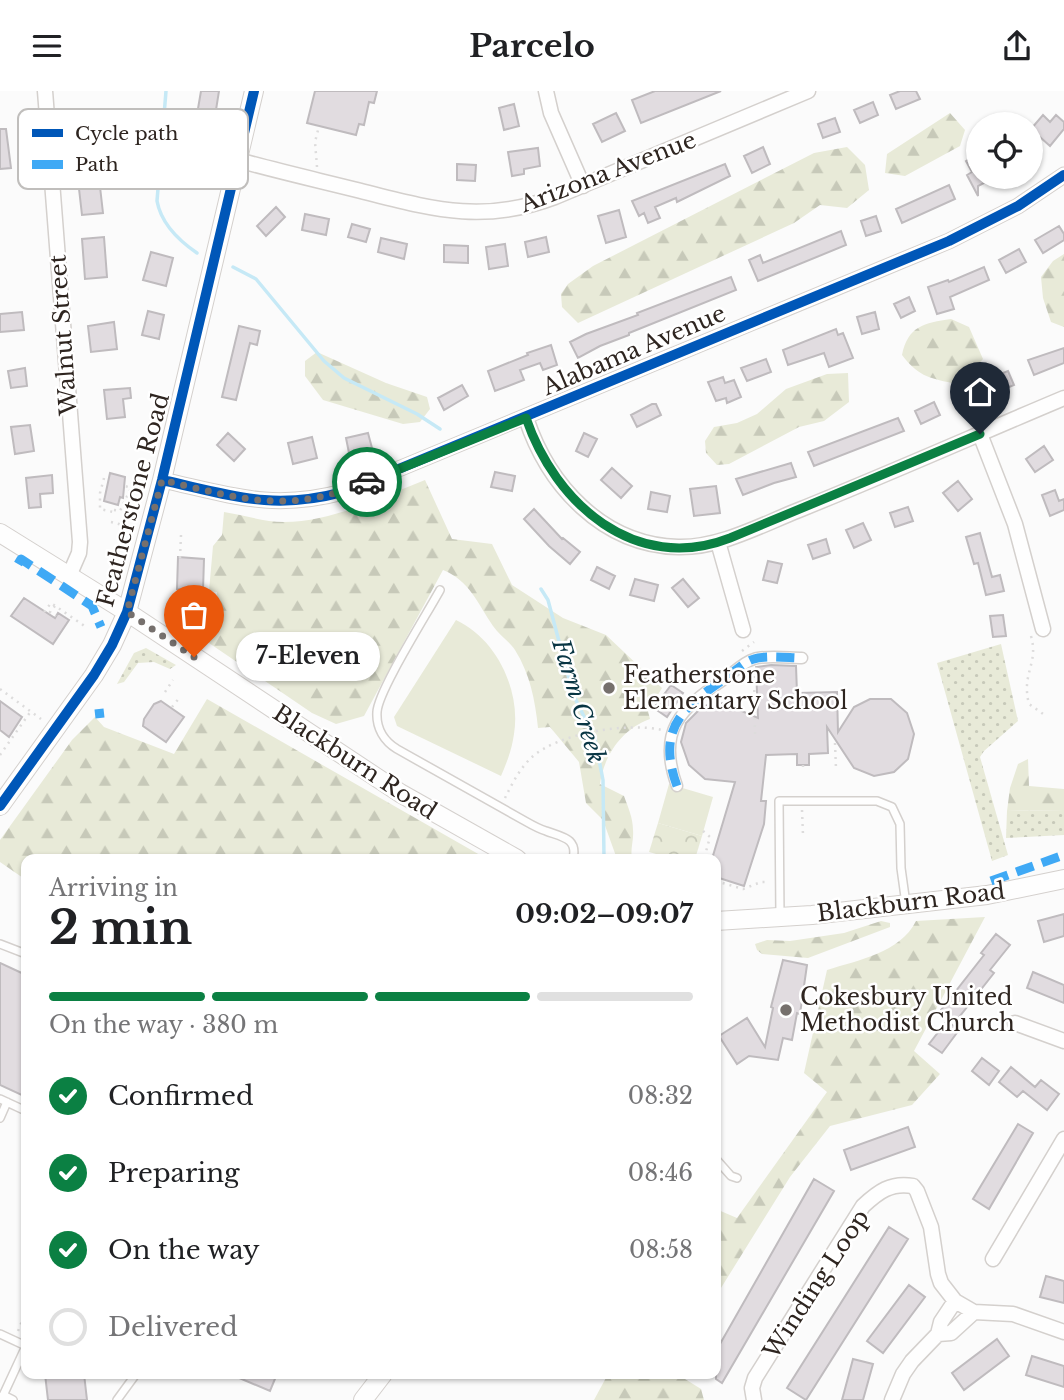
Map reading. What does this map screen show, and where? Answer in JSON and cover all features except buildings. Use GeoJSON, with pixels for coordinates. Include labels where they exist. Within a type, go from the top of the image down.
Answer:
{"type":"FeatureCollection","features":[{"type":"Feature","properties":{"kind":"street","name":"Walnut Street"},"geometry":{"type":"LineString","coordinates":[[45,91],[46,109]]}},
{"type":"Feature","properties":{"kind":"street","name":"Featherstone Road"},"geometry":{"type":"LineString","coordinates":[[248,115],[254,91]]}},
{"type":"Feature","properties":{"kind":"street"},"geometry":{"type":"LineString","coordinates":[[546,91],[551,113],[583,186]]}},
{"type":"Feature","properties":{"kind":"street","name":"Arizona Avenue"},"geometry":{"type":"LineString","coordinates":[[248,163],[423,207],[455,212],[506,211],[531,206],[583,186],[808,91]]}},
{"type":"Feature","properties":{"kind":"street","name":"Alabama Avenue"},"geometry":{"type":"LineString","coordinates":[[162,480],[263,502],[295,502],[343,492],[949,241],[1017,206],[1064,175]]}},
{"type":"Feature","properties":{"kind":"street","name":"Walnut Street"},"geometry":{"type":"LineString","coordinates":[[53,189],[80,542],[79,553],[69,576]]}},
{"type":"Feature","properties":{"kind":"street","name":"Featherstone Road"},"geometry":{"type":"LineString","coordinates":[[0,806],[98,668],[127,612],[162,480],[230,189]]}},
{"type":"Feature","properties":{"kind":"street"},"geometry":{"type":"LineString","coordinates":[[526,418],[542,456],[554,476],[569,495],[601,524],[619,534],[659,546],[700,546],[718,542],[1064,398]]}},
{"type":"Feature","properties":{"kind":"street"},"geometry":{"type":"LineString","coordinates":[[980,434],[1015,524],[1036,629]]}},
{"type":"Feature","properties":{"kind":"street","name":"Blackburn Road"},"geometry":{"type":"LineString","coordinates":[[0,534],[127,612],[400,793],[508,854]]}},
{"type":"Feature","properties":{"kind":"street"},"geometry":{"type":"LineString","coordinates":[[718,542],[748,632]]}},
{"type":"Feature","properties":{"kind":"street"},"geometry":{"type":"LineString","coordinates":[[677,786],[670,765],[673,733],[680,715],[694,700],[754,659],[802,658]]}},
{"type":"Feature","properties":{"kind":"street","name":"Blackburn Road"},"geometry":{"type":"LineString","coordinates":[[721,921],[780,918],[987,895],[1064,879]]}},
{"type":"Feature","properties":{"kind":"street"},"geometry":{"type":"LineString","coordinates":[[1014,1023],[1064,1041]]}},
{"type":"Feature","properties":{"kind":"street"},"geometry":{"type":"LineString","coordinates":[[993,1259],[1064,1139]]}},
{"type":"Feature","properties":{"kind":"street","name":"Winding Loop"},"geometry":{"type":"LineString","coordinates":[[754,1400],[752,1388],[761,1369],[863,1206],[882,1190],[907,1185],[917,1191],[931,1227],[941,1283],[955,1301]]}},
{"type":"Feature","properties":{"kind":"street"},"geometry":{"type":"LineString","coordinates":[[892,1400],[912,1361],[939,1334],[941,1322],[955,1301],[974,1311],[1013,1314],[1064,1332]]}},
{"type":"Feature","properties":{"kind":"street"},"geometry":{"type":"LineString","coordinates":[[939,1334],[951,1333],[974,1311]]}},
{"type":"Feature","properties":{"kind":"street"},"geometry":{"type":"LineString","coordinates":[[363,1400],[379,1379]]}},
{"type":"Feature","properties":{"kind":"lane"},"geometry":{"type":"LineString","coordinates":[[440,590],[381,698],[377,709],[383,735],[393,747],[500,807],[537,827],[569,839],[574,854]]}},
{"type":"Feature","properties":{"kind":"lane"},"geometry":{"type":"LineString","coordinates":[[780,918],[779,800],[877,801],[892,807],[900,824],[905,904]]}},
{"type":"Feature","properties":{"kind":"lane"},"geometry":{"type":"LineString","coordinates":[[0,944],[21,952]]}},
{"type":"Feature","properties":{"kind":"lane"},"geometry":{"type":"LineString","coordinates":[[0,1118],[4,1100],[21,1108]]}},
{"type":"Feature","properties":{"kind":"lane"},"geometry":{"type":"LineString","coordinates":[[721,1164],[737,1178]]}},
{"type":"Feature","properties":{"kind":"lane"},"geometry":{"type":"LineString","coordinates":[[0,1334],[21,1344]]}},
{"type":"Feature","properties":{"kind":"lane"},"geometry":{"type":"LineString","coordinates":[[13,1400],[2,1397],[21,1357]]}},
{"type":"Feature","properties":{"kind":"lane"},"geometry":{"type":"LineString","coordinates":[[117,1400],[132,1379]]}},
{"type":"Feature","properties":{"kind":"path"},"geometry":{"type":"LineString","coordinates":[[317,167],[315,142],[319,126]]}},
{"type":"Feature","properties":{"kind":"path"},"geometry":{"type":"LineString","coordinates":[[104,478],[100,509],[120,511],[131,488],[125,487]]}},
{"type":"Feature","properties":{"kind":"path"},"geometry":{"type":"LineString","coordinates":[[100,502],[105,496]]}},
{"type":"Feature","properties":{"kind":"path"},"geometry":{"type":"LineString","coordinates":[[111,522],[127,526]]}},
{"type":"Feature","properties":{"kind":"path"},"geometry":{"type":"LineString","coordinates":[[180,558],[181,535]]}},
{"type":"Feature","properties":{"kind":"path"},"geometry":{"type":"LineString","coordinates":[[177,609],[178,589]]}},
{"type":"Feature","properties":{"kind":"path"},"geometry":{"type":"LineString","coordinates":[[189,615],[191,590]]}},
{"type":"Feature","properties":{"kind":"path"},"geometry":{"type":"LineString","coordinates":[[44,612],[51,603],[86,627]]}},
{"type":"Feature","properties":{"kind":"path"},"geometry":{"type":"LineString","coordinates":[[55,606],[50,612],[56,616]]}},
{"type":"Feature","properties":{"kind":"path"},"geometry":{"type":"LineString","coordinates":[[1036,629],[1035,654],[1027,674],[1025,691],[1029,704],[1046,716]]}},
{"type":"Feature","properties":{"kind":"path"},"geometry":{"type":"LineString","coordinates":[[748,632],[754,659],[755,736]]}},
{"type":"Feature","properties":{"kind":"path"},"geometry":{"type":"LineString","coordinates":[[165,692],[173,680]]}},
{"type":"Feature","properties":{"kind":"path"},"geometry":{"type":"LineString","coordinates":[[0,689],[41,719]]}},
{"type":"Feature","properties":{"kind":"path"},"geometry":{"type":"LineString","coordinates":[[173,707],[180,697]]}},
{"type":"Feature","properties":{"kind":"path"},"geometry":{"type":"LineString","coordinates":[[0,755],[30,711]]}},
{"type":"Feature","properties":{"kind":"path"},"geometry":{"type":"LineString","coordinates":[[500,807],[516,777],[533,756],[557,742],[636,726],[673,733]]}},
{"type":"Feature","properties":{"kind":"path"},"geometry":{"type":"LineString","coordinates":[[835,743],[836,769]]}},
{"type":"Feature","properties":{"kind":"path"},"geometry":{"type":"LineString","coordinates":[[802,801],[803,835]]}},
{"type":"Feature","properties":{"kind":"path"},"geometry":{"type":"LineString","coordinates":[[703,831],[710,837],[705,854]]}},
{"type":"Feature","properties":{"kind":"path"},"geometry":{"type":"LineString","coordinates":[[721,882],[743,889],[769,882]]}},
{"type":"Feature","properties":{"kind":"path"},"geometry":{"type":"LineString","coordinates":[[14,1340],[21,1323]]}},
{"type":"Feature","properties":{"kind":"green space"},"geometry":{"type":"Polygon","coordinates":[[[950,113],[965,130],[960,146],[905,176],[885,173],[887,154],[950,113]]]}},
{"type":"Feature","properties":{"kind":"green space"},"geometry":{"type":"Polygon","coordinates":[[[847,147],[865,165],[869,190],[847,208],[820,205],[794,223],[578,323],[562,307],[561,294],[568,284],[593,266],[814,153],[847,147]]]}},
{"type":"Feature","properties":{"kind":"green space"},"geometry":{"type":"Polygon","coordinates":[[[1064,254],[1064,327],[1051,322],[1043,298],[1041,277],[1053,261],[1064,254]]]}},
{"type":"Feature","properties":{"kind":"green space"},"geometry":{"type":"Polygon","coordinates":[[[951,319],[969,327],[983,359],[969,374],[952,383],[924,375],[902,355],[913,332],[933,322],[951,319]]]}},
{"type":"Feature","properties":{"kind":"green space"},"geometry":{"type":"Polygon","coordinates":[[[317,352],[386,383],[427,397],[430,409],[420,422],[403,424],[323,400],[305,376],[305,361],[317,352]]]}},
{"type":"Feature","properties":{"kind":"green space"},"geometry":{"type":"Polygon","coordinates":[[[848,373],[849,402],[824,421],[799,427],[729,464],[717,465],[706,453],[705,441],[714,427],[737,423],[757,414],[786,389],[827,374],[848,373]]]}},
{"type":"Feature","properties":{"kind":"green space"},"geometry":{"type":"Polygon","coordinates":[[[425,480],[452,539],[492,544],[512,585],[563,618],[606,635],[662,688],[648,711],[650,719],[623,736],[610,753],[602,773],[600,784],[624,796],[633,826],[631,854],[615,854],[603,820],[586,803],[579,762],[550,727],[538,728],[531,687],[515,650],[495,629],[466,586],[452,574],[443,570],[364,716],[336,724],[312,713],[206,641],[215,621],[217,592],[209,591],[213,546],[222,535],[224,512],[284,522],[320,518],[425,480]]]}},
{"type":"Feature","properties":{"kind":"green space"},"geometry":{"type":"Polygon","coordinates":[[[456,620],[471,629],[494,653],[510,684],[514,701],[514,734],[501,776],[397,726],[394,717],[456,620]]]}},
{"type":"Feature","properties":{"kind":"green space"},"geometry":{"type":"Polygon","coordinates":[[[1001,644],[1018,721],[980,757],[1008,855],[992,861],[937,663],[1001,644]]]}},
{"type":"Feature","properties":{"kind":"green space"},"geometry":{"type":"Polygon","coordinates":[[[146,648],[176,665],[170,669],[154,662],[138,663],[124,682],[117,684],[134,653],[146,648]]]}},
{"type":"Feature","properties":{"kind":"green space"},"geometry":{"type":"Polygon","coordinates":[[[207,699],[478,854],[21,854],[21,877],[0,862],[0,840],[72,740],[95,717],[104,727],[174,754],[207,699]]]}},
{"type":"Feature","properties":{"kind":"green space"},"geometry":{"type":"Polygon","coordinates":[[[1028,759],[1029,786],[1064,789],[1064,810],[1007,811],[1010,788],[1018,764],[1028,759]]]}},
{"type":"Feature","properties":{"kind":"green space"},"geometry":{"type":"Polygon","coordinates":[[[669,784],[713,797],[702,836],[658,823],[669,784]]]}},
{"type":"Feature","properties":{"kind":"green space"},"geometry":{"type":"Polygon","coordinates":[[[1064,810],[1064,835],[1006,838],[1007,811],[1064,810]]]}},
{"type":"Feature","properties":{"kind":"green space"},"geometry":{"type":"Polygon","coordinates":[[[658,823],[702,836],[697,854],[649,852],[658,823]]]}},
{"type":"Feature","properties":{"kind":"green space"},"geometry":{"type":"Polygon","coordinates":[[[985,917],[914,1051],[940,1074],[912,1105],[830,1126],[790,1177],[721,1288],[721,1211],[737,1218],[827,1092],[804,1073],[827,970],[865,959],[889,948],[909,932],[916,921],[985,917]]]}},
{"type":"Feature","properties":{"kind":"green space"},"geometry":{"type":"Polygon","coordinates":[[[881,921],[890,923],[890,927],[808,958],[762,954],[755,944],[767,940],[790,941],[844,933],[881,921]]]}},
{"type":"Feature","properties":{"kind":"green space"},"geometry":{"type":"Polygon","coordinates":[[[605,1379],[685,1379],[701,1389],[704,1400],[594,1400],[605,1379]]]}},
{"type":"Feature","properties":{"kind":"waterway","name":"Farm Creek"},"geometry":{"type":"LineString","coordinates":[[165,109],[166,91]]}},
{"type":"Feature","properties":{"kind":"waterway","name":"Farm Creek"},"geometry":{"type":"LineString","coordinates":[[158,189],[157,201],[162,217],[171,230],[197,253]]}},
{"type":"Feature","properties":{"kind":"waterway","name":"Farm Creek"},"geometry":{"type":"LineString","coordinates":[[233,267],[256,279],[324,361],[344,378],[417,414],[440,429]]}},
{"type":"Feature","properties":{"kind":"waterway","name":"Farm Creek"},"geometry":{"type":"LineString","coordinates":[[541,589],[548,600],[573,694],[595,739],[603,780],[604,854]]}},
{"type":"Feature","properties":{"kind":"marked path"},"geometry":{"type":"LineString","coordinates":[[18,564],[21,559],[92,606],[101,627]]}},
{"type":"Feature","properties":{"kind":"marked path"},"geometry":{"type":"LineString","coordinates":[[677,786],[671,767],[671,736],[684,712],[750,661],[764,657],[802,658]]}},
{"type":"Feature","properties":{"kind":"marked path"},"geometry":{"type":"LineString","coordinates":[[95,714],[104,713]]}},
{"type":"Feature","properties":{"kind":"marked path"},"geometry":{"type":"LineString","coordinates":[[991,881],[1064,855]]}},
{"type":"Feature","properties":{"kind":"cycle path"},"geometry":{"type":"LineString","coordinates":[[248,116],[254,91]]}},
{"type":"Feature","properties":{"kind":"cycle path"},"geometry":{"type":"LineString","coordinates":[[162,480],[273,501],[318,498],[343,492],[949,241],[1018,206],[1064,175]]}},
{"type":"Feature","properties":{"kind":"cycle path"},"geometry":{"type":"LineString","coordinates":[[0,806],[94,675],[127,612],[162,480],[231,189]]}},
{"type":"Feature","properties":{"kind":"way so far"},"geometry":{"type":"LineString","coordinates":[[194,657],[127,612],[162,480],[263,502],[295,502],[320,498],[367,482]]}},
{"type":"Feature","properties":{"kind":"place","name":"7-Eleven"},"geometry":{"type":"Point","coordinates":[194,657]}},
{"type":"Feature","properties":{"kind":"place","name":"Featherstone Elementary School"},"geometry":{"type":"Point","coordinates":[609,688]}},
{"type":"Feature","properties":{"kind":"place","name":"Cokesbury United Methodist Church"},"geometry":{"type":"Point","coordinates":[786,1010]}},
{"type":"Feature","properties":{"kind":"route"},"geometry":{"type":"LineString","coordinates":[[367,482],[526,418],[531,434],[554,476],[569,495],[601,524],[619,534],[659,546],[700,546],[730,538],[980,434]]}}]}
